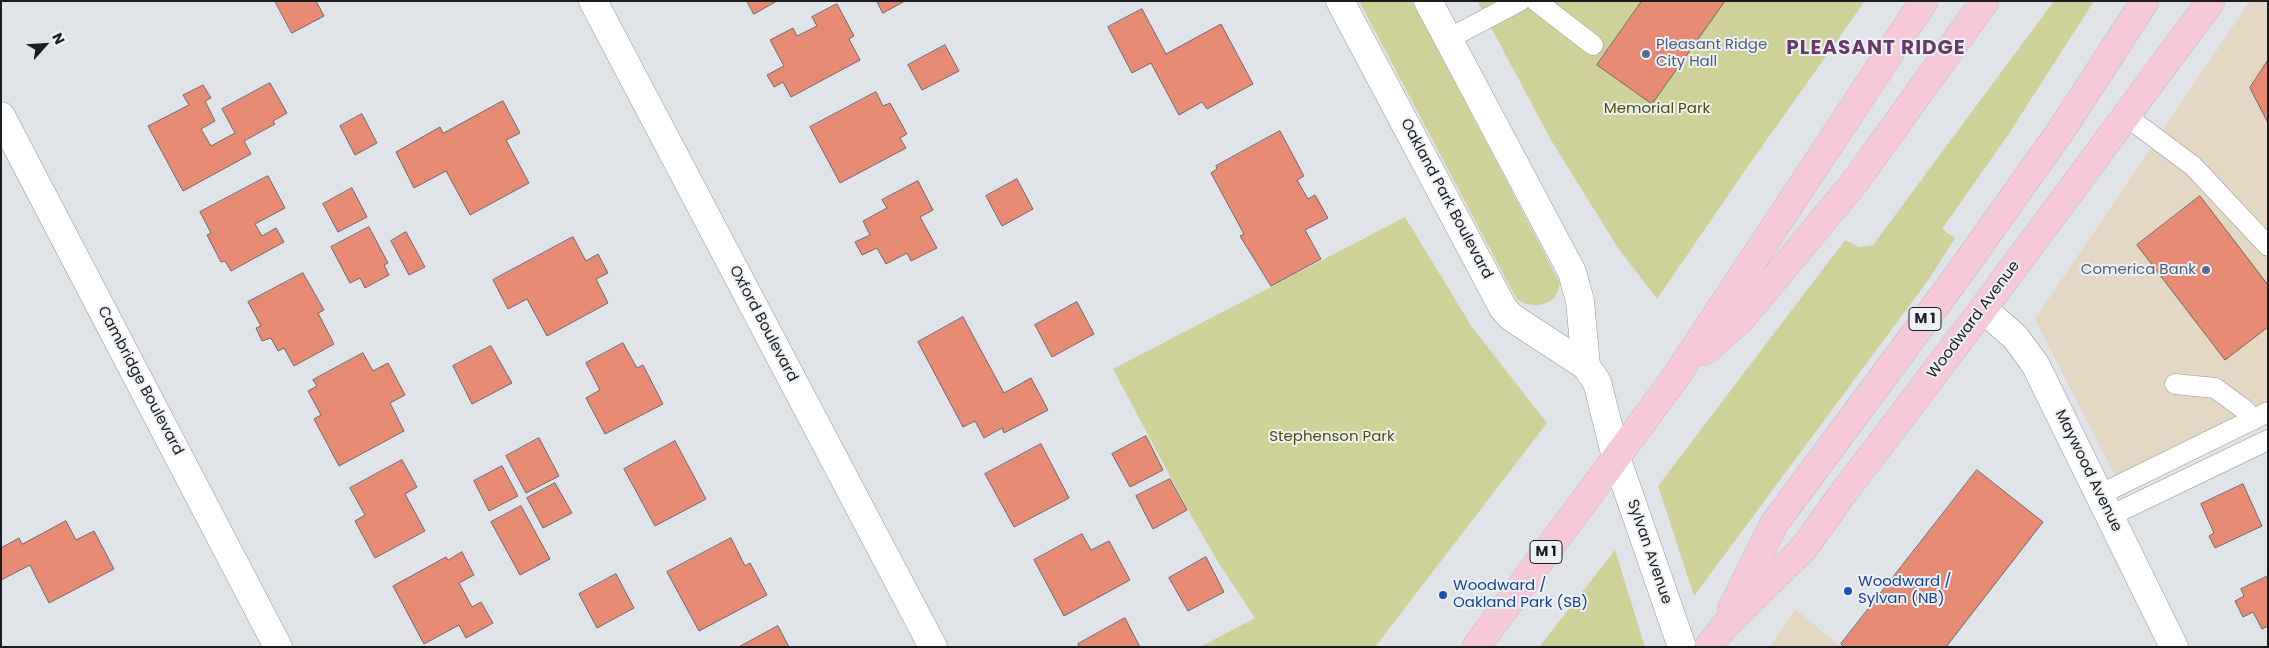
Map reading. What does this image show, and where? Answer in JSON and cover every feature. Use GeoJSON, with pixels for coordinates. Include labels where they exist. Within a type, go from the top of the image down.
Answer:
{"type":"FeatureCollection","features":[{"type":"Feature","properties":{"kind":"main road"},"geometry":{"type":"LineString","coordinates":[[1616,457],[1675,378],[1924,1]]}},
{"type":"Feature","properties":{"kind":"main road"},"geometry":{"type":"LineString","coordinates":[[1675,378],[1740,319],[1848,191],[1985,1]]}},
{"type":"Feature","properties":{"kind":"main road","name":"Woodward Avenue"},"geometry":{"type":"LineString","coordinates":[[1716,637],[1774,524],[1951,284],[2062,129],[2145,1]]}},
{"type":"Feature","properties":{"kind":"main road","name":"Woodward Avenue"},"geometry":{"type":"LineString","coordinates":[[1716,637],[1804,548],[2211,1]]}},
{"type":"Feature","properties":{"kind":"main road","name":"M 1"},"geometry":{"type":"LineString","coordinates":[[1476,647],[1616,457]]}},
{"type":"Feature","properties":{"kind":"street","name":"Oxford Boulevard"},"geometry":{"type":"LineString","coordinates":[[593,1],[933,647]]}},
{"type":"Feature","properties":{"kind":"street","name":"Oakland Park Boulevard"},"geometry":{"type":"LineString","coordinates":[[1340,1],[1503,308],[1511,317],[1586,366],[1597,382],[1616,457]]}},
{"type":"Feature","properties":{"kind":"street","name":"Oakland Park Boulevard"},"geometry":{"type":"LineString","coordinates":[[1428,1],[1572,272],[1580,301],[1586,366]]}},
{"type":"Feature","properties":{"kind":"street","name":"Cambridge Boulevard"},"geometry":{"type":"LineString","coordinates":[[1,116],[278,647]]}},
{"type":"Feature","properties":{"kind":"street","name":"Maywood Avenue"},"geometry":{"type":"LineString","coordinates":[[1983,309],[2015,336],[2026,349],[2174,647]]}},
{"type":"Feature","properties":{"kind":"street","name":"Sylvan Avenue"},"geometry":{"type":"LineString","coordinates":[[1616,457],[1682,647]]}},
{"type":"Feature","properties":{"kind":"lane"},"geometry":{"type":"LineString","coordinates":[[1448,39],[1520,1]]}},
{"type":"Feature","properties":{"kind":"lane"},"geometry":{"type":"LineString","coordinates":[[1536,1],[1593,46]]}},
{"type":"Feature","properties":{"kind":"lane"},"geometry":{"type":"LineString","coordinates":[[2126,116],[2193,166],[2268,246]]}},
{"type":"Feature","properties":{"kind":"lane"},"geometry":{"type":"LineString","coordinates":[[2175,384],[2215,388],[2245,410],[2260,416]]}},
{"type":"Feature","properties":{"kind":"lane"},"geometry":{"type":"LineString","coordinates":[[2105,505],[2260,416]]}},
{"type":"Feature","properties":{"kind":"lane"},"geometry":{"type":"LineString","coordinates":[[2105,505],[2268,440]]}},
{"type":"Feature","properties":{"kind":"shaded area"},"geometry":{"type":"Polygon","coordinates":[[[2250,1],[2268,1],[2268,420],[2123,491],[2035,319],[2250,1]]]}},
{"type":"Feature","properties":{"kind":"shaded area"},"geometry":{"type":"Polygon","coordinates":[[[1795,609],[1841,647],[1770,647],[1795,609]]]}},
{"type":"Feature","properties":{"kind":"green space"},"geometry":{"type":"Polygon","coordinates":[[[1359,1],[1412,1],[1559,281],[1559,289],[1551,301],[1545,304],[1530,305],[1516,298],[1359,1]]]}},
{"type":"Feature","properties":{"kind":"green space","name":"Memorial Park"},"geometry":{"type":"Polygon","coordinates":[[[1477,1],[1865,1],[1657,299],[1618,248],[1551,140],[1477,1]]]}},
{"type":"Feature","properties":{"kind":"green space"},"geometry":{"type":"Polygon","coordinates":[[[2054,1],[2094,1],[2008,135],[1942,229],[1955,238],[1929,279],[1694,596],[1658,486],[1845,240],[1859,247],[1873,245],[2054,1]]]}},
{"type":"Feature","properties":{"kind":"green space","name":"Stephenson Park"},"geometry":{"type":"Polygon","coordinates":[[[1405,217],[1472,327],[1547,423],[1375,647],[1200,647],[1255,618],[1218,562],[1188,510],[1113,369],[1405,217]]]}},
{"type":"Feature","properties":{"kind":"green space"},"geometry":{"type":"Polygon","coordinates":[[[1615,550],[1645,647],[1539,647],[1615,550]]]}},
{"type":"Feature","properties":{"kind":"building"},"geometry":{"type":"Polygon","coordinates":[[[275,1],[316,1],[324,16],[292,33],[275,1]]]}},
{"type":"Feature","properties":{"kind":"building"},"geometry":{"type":"Polygon","coordinates":[[[747,1],[777,1],[754,14],[747,1]]]}},
{"type":"Feature","properties":{"kind":"building"},"geometry":{"type":"Polygon","coordinates":[[[877,1],[905,1],[883,13],[877,1]]]}},
{"type":"Feature","properties":{"kind":"building","name":"Pleasant Ridge City Hall"},"geometry":{"type":"Polygon","coordinates":[[[1642,1],[1725,1],[1652,104],[1597,65],[1642,1]]]}},
{"type":"Feature","properties":{"kind":"building"},"geometry":{"type":"Polygon","coordinates":[[[837,4],[854,36],[849,39],[860,60],[791,97],[783,82],[774,87],[767,75],[784,66],[770,40],[793,28],[797,36],[817,26],[812,17],[837,4]]]}},
{"type":"Feature","properties":{"kind":"building"},"geometry":{"type":"Polygon","coordinates":[[[1142,9],[1166,54],[1221,24],[1253,84],[1207,109],[1202,102],[1179,115],[1151,63],[1132,73],[1108,27],[1142,9]]]}},
{"type":"Feature","properties":{"kind":"building"},"geometry":{"type":"Polygon","coordinates":[[[945,45],[959,71],[922,90],[908,65],[945,45]]]}},
{"type":"Feature","properties":{"kind":"building"},"geometry":{"type":"Polygon","coordinates":[[[2268,60],[2268,123],[2250,88],[2268,60]]]}},
{"type":"Feature","properties":{"kind":"building"},"geometry":{"type":"Polygon","coordinates":[[[270,83],[287,113],[273,121],[275,124],[244,141],[251,154],[183,191],[148,126],[189,105],[183,95],[203,85],[211,98],[205,101],[215,121],[201,129],[211,146],[235,133],[222,109],[270,83]]]}},
{"type":"Feature","properties":{"kind":"building"},"geometry":{"type":"Polygon","coordinates":[[[876,92],[883,106],[890,103],[907,134],[900,138],[906,148],[840,183],[810,127],[876,92]]]}},
{"type":"Feature","properties":{"kind":"building"},"geometry":{"type":"Polygon","coordinates":[[[503,101],[520,133],[506,140],[529,183],[470,215],[446,171],[414,188],[396,152],[440,127],[443,133],[503,101]]]}},
{"type":"Feature","properties":{"kind":"building"},"geometry":{"type":"Polygon","coordinates":[[[362,114],[377,143],[355,155],[340,126],[362,114]]]}},
{"type":"Feature","properties":{"kind":"building"},"geometry":{"type":"Polygon","coordinates":[[[1280,131],[1304,176],[1297,180],[1308,199],[1315,195],[1328,218],[1305,230],[1321,259],[1271,286],[1240,236],[1244,234],[1211,173],[1217,169],[1216,166],[1280,131]]]}},
{"type":"Feature","properties":{"kind":"building"},"geometry":{"type":"Polygon","coordinates":[[[268,176],[285,208],[255,224],[262,236],[276,228],[284,242],[231,271],[225,261],[221,262],[207,235],[211,233],[200,212],[268,176]]]}},
{"type":"Feature","properties":{"kind":"building"},"geometry":{"type":"Polygon","coordinates":[[[1017,179],[1033,209],[1002,226],[986,196],[1017,179]]]}},
{"type":"Feature","properties":{"kind":"building"},"geometry":{"type":"Polygon","coordinates":[[[918,181],[933,210],[920,217],[937,248],[911,261],[907,253],[886,264],[877,248],[862,255],[855,242],[870,235],[863,221],[887,208],[882,200],[918,181]]]}},
{"type":"Feature","properties":{"kind":"building"},"geometry":{"type":"Polygon","coordinates":[[[352,188],[367,217],[338,232],[323,204],[352,188]]]}},
{"type":"Feature","properties":{"kind":"building","name":"Comerica Bank"},"geometry":{"type":"Polygon","coordinates":[[[2200,196],[2268,285],[2268,327],[2225,360],[2137,245],[2200,196]]]}},
{"type":"Feature","properties":{"kind":"building"},"geometry":{"type":"Polygon","coordinates":[[[369,227],[388,263],[384,265],[389,275],[365,288],[360,278],[350,283],[331,247],[369,227]]]}},
{"type":"Feature","properties":{"kind":"building"},"geometry":{"type":"Polygon","coordinates":[[[406,232],[425,267],[409,275],[391,241],[406,232]]]}},
{"type":"Feature","properties":{"kind":"building"},"geometry":{"type":"Polygon","coordinates":[[[573,237],[586,261],[598,254],[608,273],[596,279],[608,303],[547,336],[527,299],[508,309],[493,280],[573,237]]]}},
{"type":"Feature","properties":{"kind":"building"},"geometry":{"type":"Polygon","coordinates":[[[303,273],[324,310],[318,313],[334,344],[294,366],[284,348],[278,351],[271,338],[262,341],[256,328],[261,326],[248,302],[303,273]]]}},
{"type":"Feature","properties":{"kind":"building"},"geometry":{"type":"Polygon","coordinates":[[[1077,302],[1094,334],[1052,357],[1035,325],[1077,302]]]}},
{"type":"Feature","properties":{"kind":"building"},"geometry":{"type":"Polygon","coordinates":[[[963,317],[1004,393],[1031,378],[1048,410],[1004,433],[1002,428],[984,438],[975,421],[963,427],[918,342],[963,317]]]}},
{"type":"Feature","properties":{"kind":"building"},"geometry":{"type":"Polygon","coordinates":[[[623,343],[637,368],[643,365],[663,404],[605,434],[586,398],[600,390],[586,363],[623,343]]]}},
{"type":"Feature","properties":{"kind":"building"},"geometry":{"type":"Polygon","coordinates":[[[491,346],[512,383],[472,404],[453,366],[491,346]]]}},
{"type":"Feature","properties":{"kind":"building"},"geometry":{"type":"Polygon","coordinates":[[[363,353],[373,371],[388,363],[405,395],[390,403],[404,431],[339,466],[314,419],[321,415],[308,391],[317,386],[313,380],[363,353]]]}},
{"type":"Feature","properties":{"kind":"building"},"geometry":{"type":"Polygon","coordinates":[[[1146,436],[1163,470],[1130,487],[1112,454],[1146,436]]]}},
{"type":"Feature","properties":{"kind":"building"},"geometry":{"type":"Polygon","coordinates":[[[539,438],[559,476],[526,493],[506,456],[539,438]]]}},
{"type":"Feature","properties":{"kind":"building"},"geometry":{"type":"Polygon","coordinates":[[[675,441],[706,499],[655,526],[624,469],[675,441]]]}},
{"type":"Feature","properties":{"kind":"building"},"geometry":{"type":"Polygon","coordinates":[[[1041,444],[1069,498],[1014,527],[985,474],[1041,444]]]}},
{"type":"Feature","properties":{"kind":"building"},"geometry":{"type":"Polygon","coordinates":[[[402,460],[417,487],[405,494],[425,531],[375,558],[355,521],[365,515],[350,488],[402,460]]]}},
{"type":"Feature","properties":{"kind":"building"},"geometry":{"type":"Polygon","coordinates":[[[502,466],[518,496],[489,511],[474,481],[502,466]]]}},
{"type":"Feature","properties":{"kind":"building"},"geometry":{"type":"Polygon","coordinates":[[[1977,470],[2043,522],[1946,647],[1844,647],[1841,644],[1977,470]]]}},
{"type":"Feature","properties":{"kind":"building"},"geometry":{"type":"Polygon","coordinates":[[[1170,479],[1187,510],[1153,529],[1136,496],[1170,479]]]}},
{"type":"Feature","properties":{"kind":"building"},"geometry":{"type":"Polygon","coordinates":[[[555,483],[572,513],[543,528],[527,498],[555,483]]]}},
{"type":"Feature","properties":{"kind":"building"},"geometry":{"type":"Polygon","coordinates":[[[2243,484],[2262,526],[2215,548],[2209,536],[2214,533],[2201,504],[2243,484]]]}},
{"type":"Feature","properties":{"kind":"building"},"geometry":{"type":"Polygon","coordinates":[[[521,506],[550,559],[520,575],[491,522],[521,506]]]}},
{"type":"Feature","properties":{"kind":"building"},"geometry":{"type":"Polygon","coordinates":[[[66,521],[76,540],[94,531],[114,569],[49,603],[30,565],[1,580],[1,548],[19,538],[22,544],[66,521]]]}},
{"type":"Feature","properties":{"kind":"building"},"geometry":{"type":"Polygon","coordinates":[[[1082,534],[1091,550],[1109,541],[1130,580],[1064,616],[1034,560],[1082,534]]]}},
{"type":"Feature","properties":{"kind":"building"},"geometry":{"type":"Polygon","coordinates":[[[731,538],[745,566],[750,563],[767,595],[699,631],[667,572],[731,538]]]}},
{"type":"Feature","properties":{"kind":"building"},"geometry":{"type":"Polygon","coordinates":[[[462,552],[474,575],[459,583],[472,607],[481,602],[493,623],[466,638],[459,625],[424,644],[393,586],[446,557],[448,560],[462,552]]]}},
{"type":"Feature","properties":{"kind":"building"},"geometry":{"type":"Polygon","coordinates":[[[1206,557],[1224,592],[1188,611],[1169,578],[1206,557]]]}},
{"type":"Feature","properties":{"kind":"building"},"geometry":{"type":"Polygon","coordinates":[[[616,574],[634,608],[597,628],[579,594],[616,574]]]}},
{"type":"Feature","properties":{"kind":"building"},"geometry":{"type":"Polygon","coordinates":[[[2268,576],[2268,626],[2262,629],[2253,612],[2243,617],[2235,601],[2244,596],[2241,589],[2268,576]]]}},
{"type":"Feature","properties":{"kind":"building"},"geometry":{"type":"Polygon","coordinates":[[[1125,618],[1140,647],[1079,647],[1078,644],[1125,618]]]}},
{"type":"Feature","properties":{"kind":"building"},"geometry":{"type":"Polygon","coordinates":[[[778,626],[789,647],[739,647],[778,626]]]}},
{"type":"Feature","properties":{"kind":"place","name":"Pleasant Ridge City Hall"},"geometry":{"type":"Point","coordinates":[1646,54]}},
{"type":"Feature","properties":{"kind":"place","name":"Comerica Bank"},"geometry":{"type":"Point","coordinates":[2206,270]}},
{"type":"Feature","properties":{"kind":"place","name":"Woodward / Sylvan (NB)"},"geometry":{"type":"Point","coordinates":[1848,591]}},
{"type":"Feature","properties":{"kind":"place","name":"Woodward / Oakland Park (SB)"},"geometry":{"type":"Point","coordinates":[1443,595]}},
{"type":"Feature","properties":{"kind":"district","name":"PLEASANT RIDGE"},"geometry":{"type":"Point","coordinates":[1876,49]}}]}
